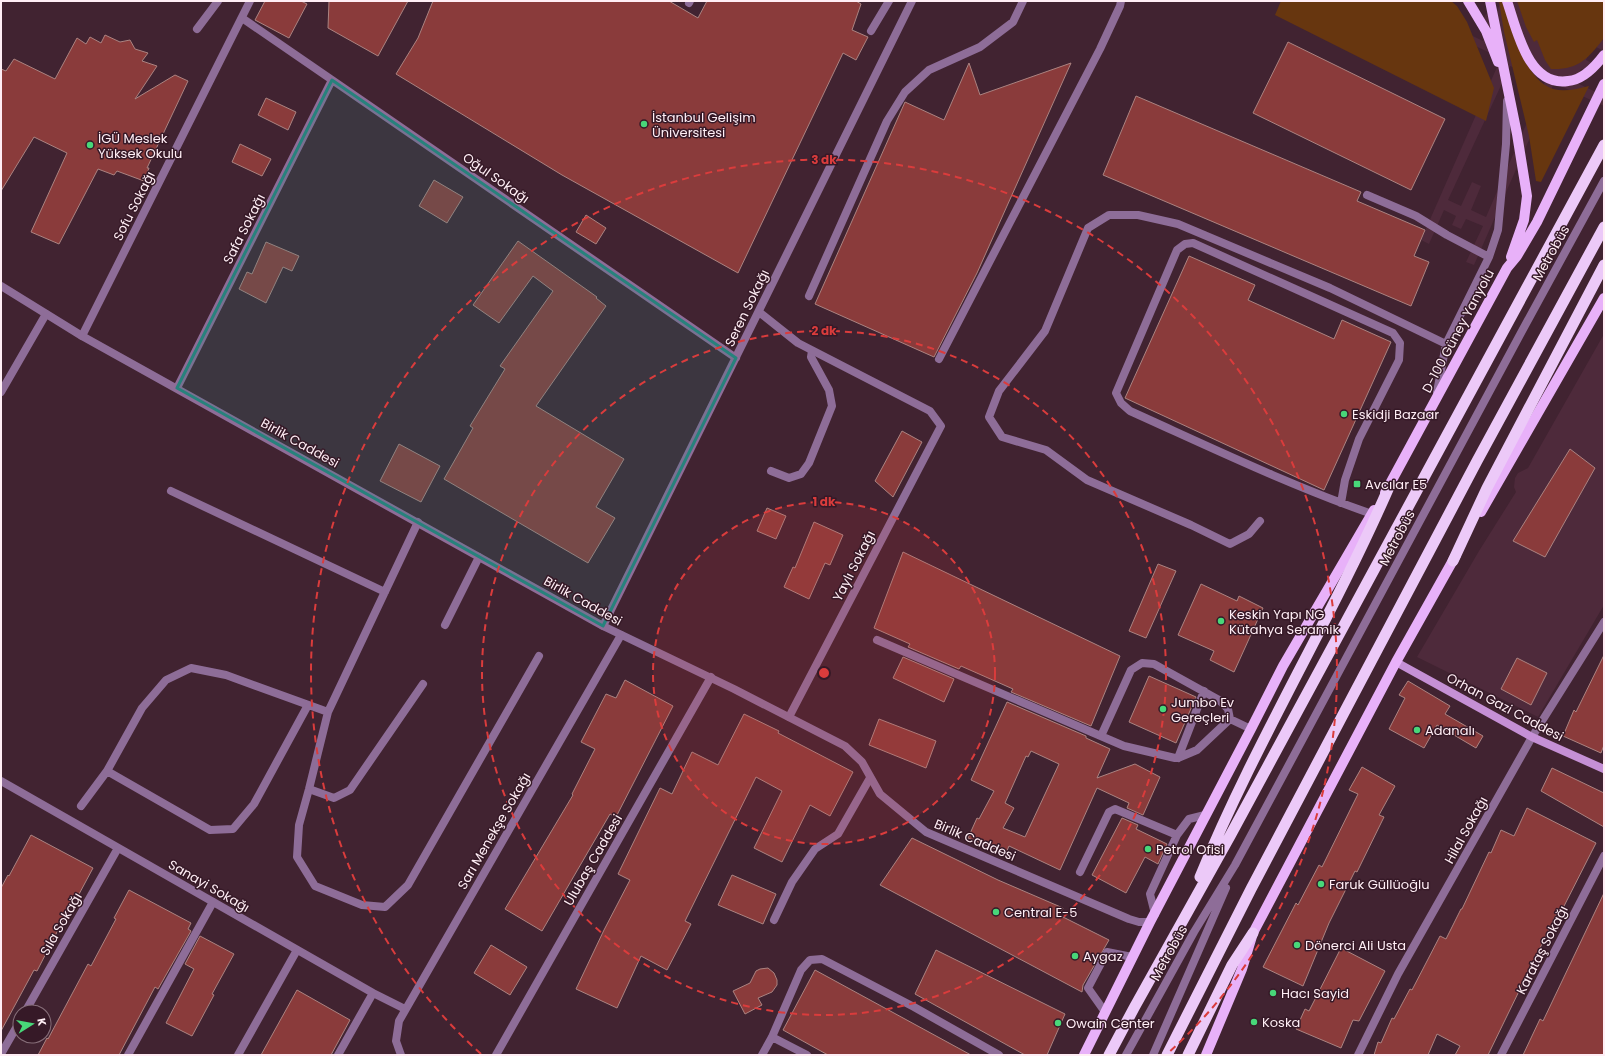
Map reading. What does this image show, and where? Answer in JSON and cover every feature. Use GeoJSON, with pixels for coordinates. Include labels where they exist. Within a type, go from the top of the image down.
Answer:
{"type":"FeatureCollection","features":[{"type":"Feature","properties":{"kind":"highway"},"geometry":{"type":"LineString","coordinates":[[1109,1055],[1604,145]]}},
{"type":"Feature","properties":{"kind":"highway"},"geometry":{"type":"LineString","coordinates":[[1166,1055],[1347,707],[1485,447],[1604,228]]}},
{"type":"Feature","properties":{"kind":"highway"},"geometry":{"type":"LineString","coordinates":[[1453,561],[1487,488],[1604,265]]}},
{"type":"Feature","properties":{"kind":"highway"},"geometry":{"type":"LineString","coordinates":[[1181,924],[1219,833],[1284,698],[1371,528],[1389,487]]}},
{"type":"Feature","properties":{"kind":"highway"},"geometry":{"type":"LineString","coordinates":[[1188,1055],[1232,965],[1253,933]]}},
{"type":"Feature","properties":{"kind":"main road"},"geometry":{"type":"LineString","coordinates":[[1468,1],[1486,31],[1508,88]]}},
{"type":"Feature","properties":{"kind":"main road"},"geometry":{"type":"LineString","coordinates":[[1490,1],[1528,196],[1524,220],[1507,268]]}},
{"type":"Feature","properties":{"kind":"main road"},"geometry":{"type":"LineString","coordinates":[[1507,1],[1524,48],[1540,75],[1558,83],[1572,81],[1584,75],[1604,55]]}},
{"type":"Feature","properties":{"kind":"main road","name":"D-100 Güney Yanyolu"},"geometry":{"type":"LineString","coordinates":[[1084,1055],[1132,957],[1283,666],[1389,487],[1507,268],[1517,256],[1537,222],[1604,84]]}},
{"type":"Feature","properties":{"kind":"main road"},"geometry":{"type":"LineString","coordinates":[[1206,1055],[1242,968],[1253,933],[1396,662],[1604,298]]}},
{"type":"Feature","properties":{"kind":"main road","name":"Orhan Gazi Caddesi"},"geometry":{"type":"LineString","coordinates":[[1396,662],[1532,737],[1604,769]]}},
{"type":"Feature","properties":{"kind":"street"},"geometry":{"type":"LineString","coordinates":[[197,29],[218,1]]}},
{"type":"Feature","properties":{"kind":"street","name":"Sofu Sokağı"},"geometry":{"type":"LineString","coordinates":[[82,336],[250,1]]}},
{"type":"Feature","properties":{"kind":"street"},"geometry":{"type":"LineString","coordinates":[[871,31],[889,1]]}},
{"type":"Feature","properties":{"kind":"street","name":"Seren Sokağı"},"geometry":{"type":"LineString","coordinates":[[603,626],[912,1]]}},
{"type":"Feature","properties":{"kind":"street"},"geometry":{"type":"LineString","coordinates":[[809,296],[886,121],[905,92],[929,70],[980,47],[1013,22],[1023,1]]}},
{"type":"Feature","properties":{"kind":"street"},"geometry":{"type":"LineString","coordinates":[[939,359],[1100,49],[1121,1]]}},
{"type":"Feature","properties":{"kind":"street","name":"Oğul Sokağı"},"geometry":{"type":"LineString","coordinates":[[242,18],[736,358]]}},
{"type":"Feature","properties":{"kind":"street","name":"Safa Sokağı"},"geometry":{"type":"LineString","coordinates":[[177,388],[332,80]]}},
{"type":"Feature","properties":{"kind":"street"},"geometry":{"type":"LineString","coordinates":[[1436,401],[1446,344],[1489,257],[1498,230],[1506,144],[1508,88]]}},
{"type":"Feature","properties":{"kind":"street","name":"Metrobüs"},"geometry":{"type":"LineString","coordinates":[[1126,1055],[1194,932],[1235,865],[1604,181]]}},
{"type":"Feature","properties":{"kind":"street"},"geometry":{"type":"LineString","coordinates":[[1367,195],[1416,216],[1447,235],[1489,257]]}},
{"type":"Feature","properties":{"kind":"street"},"geometry":{"type":"LineString","coordinates":[[1260,521],[1249,534],[1230,544],[1191,525],[1087,480],[1046,450],[1002,437],[990,417],[999,391],[1044,331],[1088,228],[1109,215],[1138,215],[1178,224],[1330,288],[1446,344]]}},
{"type":"Feature","properties":{"kind":"street"},"geometry":{"type":"LineString","coordinates":[[1341,503],[1345,480],[1360,439],[1398,360],[1400,344],[1393,333],[1193,243],[1185,244],[1177,250],[1116,393],[1121,403],[1130,411],[1341,503],[1372,514]]}},
{"type":"Feature","properties":{"kind":"street","name":"Birlik Caddesi"},"geometry":{"type":"LineString","coordinates":[[1,286],[82,336],[603,626],[711,677],[845,746],[862,762],[880,794],[926,832],[1129,919],[1139,922],[1152,918]]}},
{"type":"Feature","properties":{"kind":"street"},"geometry":{"type":"LineString","coordinates":[[759,312],[798,343],[812,350],[811,357],[829,390],[832,406],[809,462],[800,474],[789,478],[771,471]]}},
{"type":"Feature","properties":{"kind":"street"},"geometry":{"type":"LineString","coordinates":[[1,392],[46,314]]}},
{"type":"Feature","properties":{"kind":"street","name":"Yaylı Sokağı"},"geometry":{"type":"LineString","coordinates":[[789,717],[941,426],[930,411],[812,350]]}},
{"type":"Feature","properties":{"kind":"street"},"geometry":{"type":"LineString","coordinates":[[171,491],[385,592]]}},
{"type":"Feature","properties":{"kind":"street"},"geometry":{"type":"LineString","coordinates":[[418,522],[328,712],[299,825],[297,857],[315,886],[362,905],[385,906],[408,885],[539,656]]}},
{"type":"Feature","properties":{"kind":"street"},"geometry":{"type":"LineString","coordinates":[[445,625],[479,556]]}},
{"type":"Feature","properties":{"kind":"street","name":"Hilal Sokağı"},"geometry":{"type":"LineString","coordinates":[[1358,1055],[1398,974],[1532,737],[1604,622]]}},
{"type":"Feature","properties":{"kind":"street","name":"Sarı Menekşe Sokağı"},"geometry":{"type":"LineString","coordinates":[[401,1055],[396,1042],[399,1021],[405,1009],[621,635]]}},
{"type":"Feature","properties":{"kind":"street"},"geometry":{"type":"LineString","coordinates":[[877,640],[1124,746],[1178,758],[1197,750],[1230,719]]}},
{"type":"Feature","properties":{"kind":"street"},"geometry":{"type":"LineString","coordinates":[[1102,736],[1131,670],[1142,663],[1154,664],[1220,700],[1228,708],[1230,719]]}},
{"type":"Feature","properties":{"kind":"street"},"geometry":{"type":"LineString","coordinates":[[81,806],[107,770],[142,708],[166,680],[191,668],[226,675],[328,712]]}},
{"type":"Feature","properties":{"kind":"street","name":"Ulubaş Caddesi"},"geometry":{"type":"LineString","coordinates":[[496,1055],[711,677]]}},
{"type":"Feature","properties":{"kind":"street"},"geometry":{"type":"LineString","coordinates":[[309,789],[334,798],[350,790],[423,684]]}},
{"type":"Feature","properties":{"kind":"street"},"geometry":{"type":"LineString","coordinates":[[1178,758],[1204,691]]}},
{"type":"Feature","properties":{"kind":"street"},"geometry":{"type":"LineString","coordinates":[[107,770],[210,830],[233,829],[254,804],[308,705]]}},
{"type":"Feature","properties":{"kind":"street"},"geometry":{"type":"LineString","coordinates":[[1230,719],[1251,729]]}},
{"type":"Feature","properties":{"kind":"street"},"geometry":{"type":"LineString","coordinates":[[774,920],[792,882],[816,848],[838,834],[870,778]]}},
{"type":"Feature","properties":{"kind":"street","name":"Sanayi Sokağı"},"geometry":{"type":"LineString","coordinates":[[1,782],[373,993],[405,1009]]}},
{"type":"Feature","properties":{"kind":"street"},"geometry":{"type":"LineString","coordinates":[[1080,872],[1109,812],[1115,809],[1178,835]]}},
{"type":"Feature","properties":{"kind":"street"},"geometry":{"type":"LineString","coordinates":[[1152,918],[1150,894],[1178,835],[1189,819],[1205,815]]}},
{"type":"Feature","properties":{"kind":"street","name":"Sıla Sokağı"},"geometry":{"type":"LineString","coordinates":[[30,1004],[118,848]]}},
{"type":"Feature","properties":{"kind":"street","name":"Karataş Sokağı"},"geometry":{"type":"LineString","coordinates":[[1501,1055],[1604,856]]}},
{"type":"Feature","properties":{"kind":"street","name":"Metrobüs"},"geometry":{"type":"LineString","coordinates":[[1153,1055],[1207,934],[1235,865]]}},
{"type":"Feature","properties":{"kind":"street"},"geometry":{"type":"LineString","coordinates":[[128,1055],[213,902]]}},
{"type":"Feature","properties":{"kind":"street"},"geometry":{"type":"LineString","coordinates":[[238,1055],[297,950]]}},
{"type":"Feature","properties":{"kind":"street"},"geometry":{"type":"LineString","coordinates":[[1105,1012],[1088,988],[1107,952],[1132,957]]}},
{"type":"Feature","properties":{"kind":"street"},"geometry":{"type":"LineString","coordinates":[[762,1055],[772,1037],[801,970],[810,960],[822,959],[914,1007],[999,1055]]}},
{"type":"Feature","properties":{"kind":"street"},"geometry":{"type":"LineString","coordinates":[[338,1055],[373,993]]}},
{"type":"Feature","properties":{"kind":"street"},"geometry":{"type":"LineString","coordinates":[[1,1054],[12,1035]]}},
{"type":"Feature","properties":{"kind":"street"},"geometry":{"type":"LineString","coordinates":[[772,1037],[807,1055]]}},
{"type":"Feature","properties":{"kind":"highlighted area"},"geometry":{"type":"Polygon","coordinates":[[[332,80],[736,358],[603,626],[177,388],[332,80]]]}},
{"type":"Feature","properties":{"kind":"shaded area"},"geometry":{"type":"Polygon","coordinates":[[[1281,1],[1451,1],[1457,6],[1467,22],[1494,88],[1486,121],[1275,15],[1281,1]]]}},
{"type":"Feature","properties":{"kind":"shaded area"},"geometry":{"type":"Polygon","coordinates":[[[1379,1],[1401,1],[1483,41],[1489,28],[1481,24],[1486,14],[1494,18],[1500,4],[1494,1],[1518,1],[1604,41],[1604,51],[1592,45],[1586,60],[1594,64],[1591,73],[1581,69],[1575,82],[1604,96],[1604,106],[1554,83],[1474,265],[1466,262],[1483,226],[1466,219],[1461,229],[1452,225],[1456,216],[1444,210],[1429,244],[1421,240],[1501,58],[1379,1]],[[1510,66],[1448,200],[1461,206],[1472,182],[1481,186],[1471,210],[1486,217],[1545,81],[1510,66]]]}},
{"type":"Feature","properties":{"kind":"shaded area"},"geometry":{"type":"Polygon","coordinates":[[[1499,1],[1503,1],[1520,51],[1534,75],[1543,84],[1553,89],[1562,90],[1589,86],[1541,182],[1536,181],[1529,136],[1504,32],[1499,1]]]}},
{"type":"Feature","properties":{"kind":"shaded area"},"geometry":{"type":"Polygon","coordinates":[[[1517,1],[1604,1],[1604,38],[1593,52],[1582,62],[1568,68],[1551,69],[1545,60],[1537,40],[1534,42],[1526,27],[1517,1]]]}},
{"type":"Feature","properties":{"kind":"shaded area"},"geometry":{"type":"Polygon","coordinates":[[[1604,334],[1604,605],[1538,717],[1417,657],[1479,551],[1516,492],[1514,487],[1515,478],[1518,473],[1528,468],[1604,334]]]}},
{"type":"Feature","properties":{"kind":"building"},"geometry":{"type":"Polygon","coordinates":[[[265,1],[301,1],[307,4],[289,38],[255,20],[265,1]]]}},
{"type":"Feature","properties":{"kind":"building"},"geometry":{"type":"Polygon","coordinates":[[[329,1],[408,1],[378,56],[328,28],[329,1]]]}},
{"type":"Feature","properties":{"kind":"building","name":"İstanbul Gelişim Üniversitesi"},"geometry":{"type":"Polygon","coordinates":[[[433,1],[669,1],[698,18],[707,1],[856,1],[861,4],[852,30],[868,37],[856,60],[843,53],[738,273],[562,175],[396,74],[418,38],[433,1]]]}},
{"type":"Feature","properties":{"kind":"building","name":"İGÜ Meslek Yüksek Okulu"},"geometry":{"type":"Polygon","coordinates":[[[105,35],[120,42],[130,40],[135,49],[148,53],[142,61],[157,66],[135,99],[175,75],[188,81],[147,168],[149,168],[144,181],[117,171],[114,175],[98,169],[59,244],[31,232],[67,153],[34,137],[1,191],[1,69],[6,71],[14,59],[55,79],[77,38],[86,44],[90,37],[101,43],[105,35]]]}},
{"type":"Feature","properties":{"kind":"building"},"geometry":{"type":"Polygon","coordinates":[[[1288,42],[1445,119],[1411,190],[1253,113],[1288,42]]]}},
{"type":"Feature","properties":{"kind":"building"},"geometry":{"type":"Polygon","coordinates":[[[969,63],[980,95],[1071,63],[977,273],[934,357],[815,304],[905,102],[944,120],[969,63]]]}},
{"type":"Feature","properties":{"kind":"building"},"geometry":{"type":"Polygon","coordinates":[[[1136,96],[1361,192],[1357,201],[1425,230],[1414,256],[1429,262],[1411,306],[1103,175],[1136,96]]]}},
{"type":"Feature","properties":{"kind":"building"},"geometry":{"type":"Polygon","coordinates":[[[266,98],[296,112],[288,130],[258,115],[266,98]]]}},
{"type":"Feature","properties":{"kind":"building"},"geometry":{"type":"Polygon","coordinates":[[[240,144],[271,159],[262,176],[232,162],[240,144]]]}},
{"type":"Feature","properties":{"kind":"building"},"geometry":{"type":"Polygon","coordinates":[[[434,180],[463,197],[447,223],[419,206],[434,180]]]}},
{"type":"Feature","properties":{"kind":"building"},"geometry":{"type":"Polygon","coordinates":[[[586,215],[606,228],[596,244],[576,232],[586,215]]]}},
{"type":"Feature","properties":{"kind":"building"},"geometry":{"type":"Polygon","coordinates":[[[518,241],[597,297],[596,298],[606,306],[536,406],[624,459],[596,507],[615,518],[588,563],[444,479],[473,428],[470,426],[505,369],[500,366],[553,291],[533,276],[499,323],[473,305],[518,241]]]}},
{"type":"Feature","properties":{"kind":"building"},"geometry":{"type":"Polygon","coordinates":[[[266,242],[299,256],[292,271],[283,267],[266,303],[239,289],[247,272],[252,274],[266,242]]]}},
{"type":"Feature","properties":{"kind":"building"},"geometry":{"type":"Polygon","coordinates":[[[1189,256],[1255,285],[1248,300],[1334,339],[1342,320],[1391,342],[1324,490],[1125,398],[1189,256]]]}},
{"type":"Feature","properties":{"kind":"building"},"geometry":{"type":"Polygon","coordinates":[[[902,431],[922,442],[893,497],[875,481],[902,431]]]}},
{"type":"Feature","properties":{"kind":"building"},"geometry":{"type":"Polygon","coordinates":[[[399,444],[440,466],[421,502],[380,481],[399,444]]]}},
{"type":"Feature","properties":{"kind":"building"},"geometry":{"type":"Polygon","coordinates":[[[1570,449],[1595,468],[1545,557],[1513,541],[1570,449]]]}},
{"type":"Feature","properties":{"kind":"building"},"geometry":{"type":"Polygon","coordinates":[[[767,508],[786,516],[776,539],[757,531],[767,508]]]}},
{"type":"Feature","properties":{"kind":"building"},"geometry":{"type":"Polygon","coordinates":[[[814,522],[843,535],[830,565],[825,563],[809,599],[784,587],[793,567],[795,568],[814,522]]]}},
{"type":"Feature","properties":{"kind":"building"},"geometry":{"type":"Polygon","coordinates":[[[903,552],[1120,656],[1091,726],[1011,692],[1013,689],[961,666],[959,669],[908,647],[910,644],[874,628],[903,552]]]}},
{"type":"Feature","properties":{"kind":"building"},"geometry":{"type":"Polygon","coordinates":[[[1158,564],[1176,571],[1146,638],[1129,631],[1158,564]]]}},
{"type":"Feature","properties":{"kind":"building","name":"Keskin Yapı NG Kütahya Seramik"},"geometry":{"type":"Polygon","coordinates":[[[1201,584],[1237,601],[1239,596],[1263,608],[1234,672],[1210,660],[1214,651],[1178,635],[1201,584]]]}},
{"type":"Feature","properties":{"kind":"building"},"geometry":{"type":"Polygon","coordinates":[[[1604,655],[1604,745],[1601,753],[1563,736],[1574,710],[1576,712],[1604,655]]]}},
{"type":"Feature","properties":{"kind":"building"},"geometry":{"type":"Polygon","coordinates":[[[903,657],[954,679],[944,702],[893,678],[903,657]]]}},
{"type":"Feature","properties":{"kind":"building"},"geometry":{"type":"Polygon","coordinates":[[[1517,658],[1547,673],[1531,705],[1501,689],[1517,658]]]}},
{"type":"Feature","properties":{"kind":"building","name":"Jumbo Ev Gereçleri"},"geometry":{"type":"Polygon","coordinates":[[[1149,676],[1196,697],[1176,743],[1129,722],[1149,676]]]}},
{"type":"Feature","properties":{"kind":"building"},"geometry":{"type":"Polygon","coordinates":[[[625,680],[673,706],[616,817],[610,814],[542,931],[505,909],[573,795],[572,794],[595,749],[581,742],[606,694],[616,698],[625,680]]]}},
{"type":"Feature","properties":{"kind":"building"},"geometry":{"type":"Polygon","coordinates":[[[1408,681],[1450,706],[1445,714],[1483,736],[1476,748],[1437,725],[1424,748],[1389,729],[1405,698],[1399,695],[1408,681]]]}},
{"type":"Feature","properties":{"kind":"building"},"geometry":{"type":"Polygon","coordinates":[[[1007,702],[1086,736],[1086,738],[1110,749],[1097,778],[1135,764],[1160,777],[1143,815],[1127,808],[1129,803],[1097,788],[1060,870],[1009,846],[1006,853],[968,838],[977,818],[979,819],[994,791],[971,780],[1007,702]],[[1031,751],[1028,757],[1026,756],[1005,803],[1014,808],[1003,828],[1025,837],[1059,764],[1031,751]]]}},
{"type":"Feature","properties":{"kind":"building"},"geometry":{"type":"Polygon","coordinates":[[[744,714],[779,731],[778,733],[853,772],[830,816],[810,805],[782,862],[754,848],[782,791],[756,777],[685,921],[691,924],[667,970],[641,956],[617,1008],[576,989],[630,880],[618,874],[660,788],[672,794],[692,752],[718,765],[744,714]]]}},
{"type":"Feature","properties":{"kind":"building"},"geometry":{"type":"Polygon","coordinates":[[[879,719],[936,741],[926,768],[869,745],[879,719]]]}},
{"type":"Feature","properties":{"kind":"building"},"geometry":{"type":"Polygon","coordinates":[[[1362,767],[1395,786],[1379,815],[1384,817],[1357,872],[1355,871],[1329,923],[1303,986],[1263,967],[1296,903],[1298,905],[1319,865],[1322,867],[1358,794],[1349,790],[1362,767]]]}},
{"type":"Feature","properties":{"kind":"building"},"geometry":{"type":"Polygon","coordinates":[[[1552,768],[1604,793],[1604,827],[1541,791],[1552,768]]]}},
{"type":"Feature","properties":{"kind":"building"},"geometry":{"type":"Polygon","coordinates":[[[1527,808],[1596,843],[1560,914],[1557,913],[1488,1055],[1455,1055],[1460,1046],[1437,1034],[1428,1055],[1374,1055],[1378,1042],[1381,1043],[1392,1018],[1394,1019],[1410,989],[1412,990],[1440,936],[1446,939],[1489,852],[1491,853],[1501,830],[1514,836],[1527,808]]]}},
{"type":"Feature","properties":{"kind":"building"},"geometry":{"type":"Polygon","coordinates":[[[1122,818],[1138,825],[1136,829],[1167,844],[1158,864],[1145,857],[1126,893],[1092,875],[1122,818]]]}},
{"type":"Feature","properties":{"kind":"building"},"geometry":{"type":"Polygon","coordinates":[[[31,835],[93,868],[78,896],[76,895],[37,971],[34,970],[16,1004],[12,1004],[12,1011],[1,1031],[1,888],[8,875],[9,876],[31,835]]]}},
{"type":"Feature","properties":{"kind":"building","name":"Central E-5"},"geometry":{"type":"Polygon","coordinates":[[[912,838],[998,880],[1063,908],[1059,915],[1109,940],[1083,985],[1082,992],[880,885],[912,838]]]}},
{"type":"Feature","properties":{"kind":"building"},"geometry":{"type":"Polygon","coordinates":[[[732,875],[776,894],[763,924],[718,905],[732,875]]]}},
{"type":"Feature","properties":{"kind":"building"},"geometry":{"type":"Polygon","coordinates":[[[129,890],[191,923],[188,929],[191,931],[158,989],[155,987],[119,1055],[38,1055],[44,1044],[52,1044],[52,1032],[88,964],[91,966],[116,919],[114,918],[129,890]]]}},
{"type":"Feature","properties":{"kind":"building"},"geometry":{"type":"Polygon","coordinates":[[[1604,893],[1604,1055],[1523,1055],[1540,1019],[1543,1021],[1604,893]]]}},
{"type":"Feature","properties":{"kind":"building"},"geometry":{"type":"Polygon","coordinates":[[[200,936],[234,954],[212,994],[214,995],[192,1036],[166,1023],[194,969],[185,964],[200,936]]]}},
{"type":"Feature","properties":{"kind":"building"},"geometry":{"type":"Polygon","coordinates":[[[491,945],[527,967],[510,995],[474,973],[491,945]]]}},
{"type":"Feature","properties":{"kind":"building"},"geometry":{"type":"Polygon","coordinates":[[[1341,948],[1385,971],[1359,1021],[1353,1020],[1341,1048],[1296,1029],[1305,1009],[1309,1011],[1341,948]]]}},
{"type":"Feature","properties":{"kind":"building"},"geometry":{"type":"Polygon","coordinates":[[[936,950],[1065,1014],[1047,1055],[1025,1055],[915,994],[936,950]]]}},
{"type":"Feature","properties":{"kind":"building"},"geometry":{"type":"Polygon","coordinates":[[[768,968],[774,973],[777,980],[777,985],[772,992],[758,998],[762,1005],[745,1014],[733,991],[750,983],[756,971],[768,968]]]}},
{"type":"Feature","properties":{"kind":"building"},"geometry":{"type":"Polygon","coordinates":[[[815,970],[971,1055],[828,1055],[783,1030],[815,970]]]}},
{"type":"Feature","properties":{"kind":"building"},"geometry":{"type":"Polygon","coordinates":[[[297,990],[350,1020],[331,1055],[261,1055],[297,990]]]}},
{"type":"Feature","properties":{"kind":"place","name":"İstanbul Gelişim Üniversitesi"},"geometry":{"type":"Point","coordinates":[644,124]}},
{"type":"Feature","properties":{"kind":"place","name":"İGÜ Meslek Yüksek Okulu"},"geometry":{"type":"Point","coordinates":[90,145]}},
{"type":"Feature","properties":{"kind":"place","name":"Eskidji Bazaar"},"geometry":{"type":"Point","coordinates":[1344,414]}},
{"type":"Feature","properties":{"kind":"place","name":"Avcılar E5"},"geometry":{"type":"Point","coordinates":[1357,484]}},
{"type":"Feature","properties":{"kind":"place","name":"Keskin Yapı NG Kütahya Seramik"},"geometry":{"type":"Point","coordinates":[1221,621]}},
{"type":"Feature","properties":{"kind":"place","name":"Jumbo Ev Gereçleri"},"geometry":{"type":"Point","coordinates":[1163,709]}},
{"type":"Feature","properties":{"kind":"place","name":"Adanalı"},"geometry":{"type":"Point","coordinates":[1417,730]}},
{"type":"Feature","properties":{"kind":"place","name":"Petrol Ofisi"},"geometry":{"type":"Point","coordinates":[1148,849]}},
{"type":"Feature","properties":{"kind":"place","name":"Faruk Güllüoğlu"},"geometry":{"type":"Point","coordinates":[1321,884]}},
{"type":"Feature","properties":{"kind":"place","name":"Central E-5"},"geometry":{"type":"Point","coordinates":[996,912]}},
{"type":"Feature","properties":{"kind":"place","name":"Dönerci Ali Usta"},"geometry":{"type":"Point","coordinates":[1297,945]}},
{"type":"Feature","properties":{"kind":"place","name":"Aygaz"},"geometry":{"type":"Point","coordinates":[1075,956]}},
{"type":"Feature","properties":{"kind":"place","name":"Hacı Sayid"},"geometry":{"type":"Point","coordinates":[1273,993]}},
{"type":"Feature","properties":{"kind":"place","name":"Koska"},"geometry":{"type":"Point","coordinates":[1254,1022]}},
{"type":"Feature","properties":{"kind":"place","name":"Owain Center"},"geometry":{"type":"Point","coordinates":[1058,1023]}}]}
